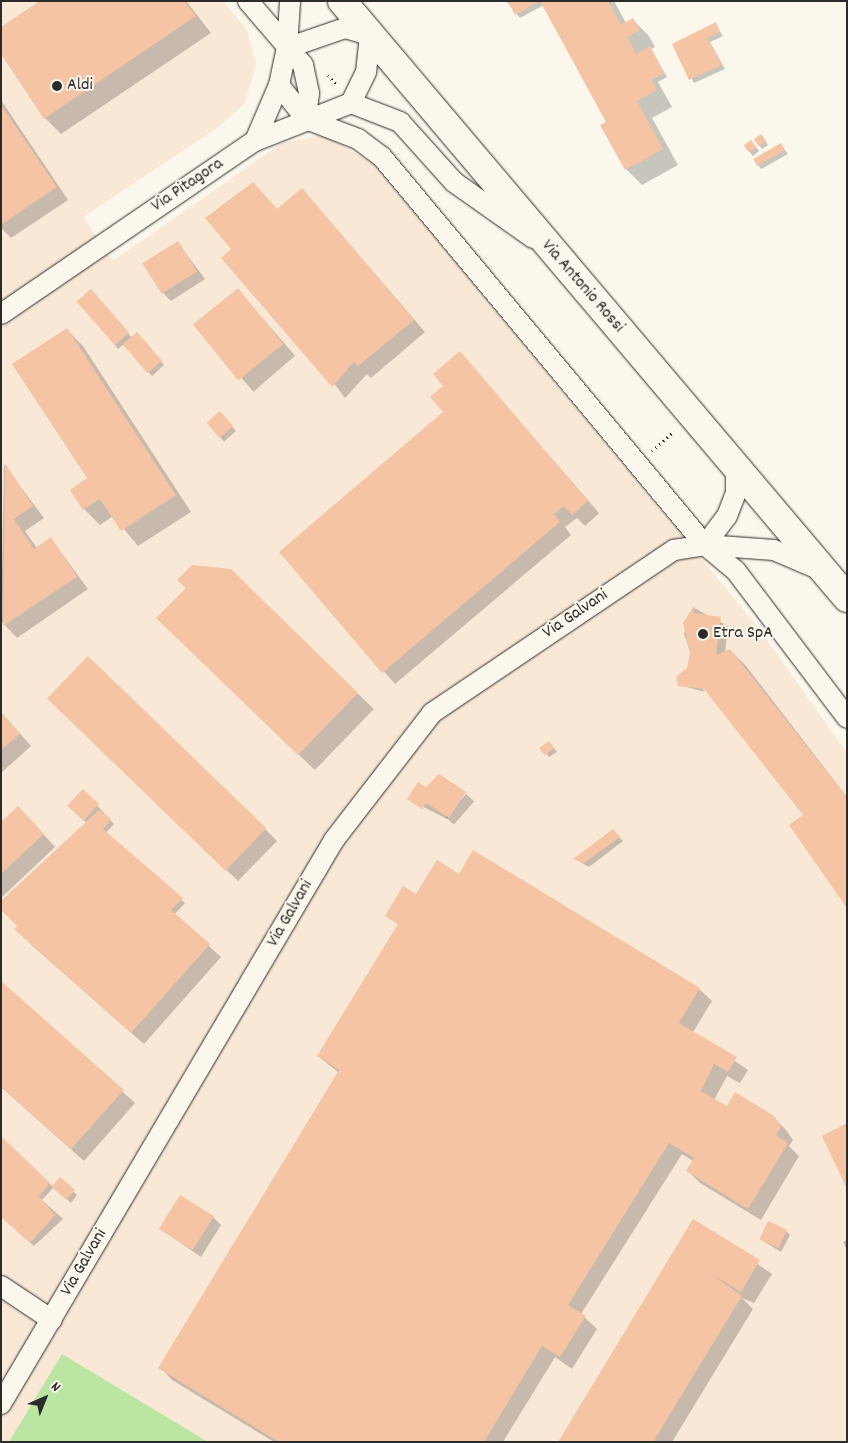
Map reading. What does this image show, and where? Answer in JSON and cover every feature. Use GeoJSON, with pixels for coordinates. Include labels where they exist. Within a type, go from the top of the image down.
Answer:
{"type":"FeatureCollection","features":[{"type":"Feature","properties":{"kind":"main road","name":"Via Antonio Rossi"},"geometry":{"type":"LineString","coordinates":[[342,1],[549,249],[847,598]]}},
{"type":"Feature","properties":{"kind":"street"},"geometry":{"type":"LineString","coordinates":[[248,1],[303,65],[309,93],[306,119]]}},
{"type":"Feature","properties":{"kind":"street"},"geometry":{"type":"LineString","coordinates":[[255,141],[279,86],[287,48],[290,1]]}},
{"type":"Feature","properties":{"kind":"street"},"geometry":{"type":"LineString","coordinates":[[287,48],[345,28],[370,35],[366,72],[352,103],[400,122],[454,182],[549,249]]}},
{"type":"Feature","properties":{"kind":"street"},"geometry":{"type":"LineString","coordinates":[[279,86],[306,119],[358,139],[382,157],[705,545],[736,571],[847,718]]}},
{"type":"Feature","properties":{"kind":"street","name":"Via Pitagora"},"geometry":{"type":"LineString","coordinates":[[1,314],[255,141],[306,119],[352,103]]}},
{"type":"Feature","properties":{"kind":"street"},"geometry":{"type":"LineString","coordinates":[[705,545],[727,516],[736,492],[736,468]]}},
{"type":"Feature","properties":{"kind":"street","name":"Via Antonio Rossi"},"geometry":{"type":"LineString","coordinates":[[705,545],[774,550],[825,571]]}},
{"type":"Feature","properties":{"kind":"street","name":"Via Galvani"},"geometry":{"type":"LineString","coordinates":[[1,1404],[334,840],[386,767],[432,713],[674,550],[705,545]]}},
{"type":"Feature","properties":{"kind":"street"},"geometry":{"type":"LineString","coordinates":[[1,1286],[52,1320]]}},
{"type":"Feature","properties":{"kind":"path"},"geometry":{"type":"LineString","coordinates":[[650,453],[672,433]]}},
{"type":"Feature","properties":{"kind":"shaded area"},"geometry":{"type":"Polygon","coordinates":[[[1,1],[223,1],[247,30],[256,64],[245,103],[220,126],[83,217],[113,261],[282,143],[325,135],[374,164],[757,626],[847,753],[847,1442],[1,1442],[1,1]]]}},
{"type":"Feature","properties":{"kind":"green space"},"geometry":{"type":"Polygon","coordinates":[[[62,1354],[208,1442],[9,1442],[62,1354]]]}},
{"type":"Feature","properties":{"kind":"building","name":"Aldi"},"geometry":{"type":"Polygon","coordinates":[[[40,1],[184,1],[196,16],[44,119],[1,54],[1,27],[40,1]]]}},
{"type":"Feature","properties":{"kind":"building"},"geometry":{"type":"Polygon","coordinates":[[[508,1],[540,1],[515,15],[508,1]]]}},
{"type":"Feature","properties":{"kind":"building"},"geometry":{"type":"Polygon","coordinates":[[[540,1],[608,1],[621,25],[633,18],[640,30],[627,37],[636,54],[650,46],[664,73],[651,80],[657,90],[637,101],[663,149],[625,170],[600,125],[606,122],[540,1]]]}},
{"type":"Feature","properties":{"kind":"building"},"geometry":{"type":"Polygon","coordinates":[[[716,22],[720,32],[707,38],[722,65],[689,80],[672,44],[716,22]]]}},
{"type":"Feature","properties":{"kind":"building"},"geometry":{"type":"Polygon","coordinates":[[[1,105],[57,187],[1,225],[1,105]]]}},
{"type":"Feature","properties":{"kind":"building"},"geometry":{"type":"Polygon","coordinates":[[[761,134],[766,141],[759,147],[754,139],[761,134]]]}},
{"type":"Feature","properties":{"kind":"building"},"geometry":{"type":"Polygon","coordinates":[[[751,140],[756,147],[749,153],[744,145],[751,140]]]}},
{"type":"Feature","properties":{"kind":"building"},"geometry":{"type":"Polygon","coordinates":[[[781,143],[785,150],[757,166],[753,159],[781,143]]]}},
{"type":"Feature","properties":{"kind":"building"},"geometry":{"type":"Polygon","coordinates":[[[253,182],[277,209],[302,188],[414,320],[358,366],[354,362],[332,387],[221,258],[231,249],[205,218],[253,182]]]}},
{"type":"Feature","properties":{"kind":"building"},"geometry":{"type":"Polygon","coordinates":[[[178,241],[197,272],[161,294],[142,263],[178,241]]]}},
{"type":"Feature","properties":{"kind":"building"},"geometry":{"type":"Polygon","coordinates":[[[238,288],[283,344],[238,380],[193,325],[238,288]]]}},
{"type":"Feature","properties":{"kind":"building"},"geometry":{"type":"Polygon","coordinates":[[[91,289],[129,333],[115,345],[77,301],[91,289]]]}},
{"type":"Feature","properties":{"kind":"building"},"geometry":{"type":"Polygon","coordinates":[[[67,328],[176,495],[121,531],[100,499],[83,510],[70,490],[87,478],[12,364],[67,328]]]}},
{"type":"Feature","properties":{"kind":"building"},"geometry":{"type":"Polygon","coordinates":[[[137,332],[162,361],[148,373],[123,344],[137,332]]]}},
{"type":"Feature","properties":{"kind":"building"},"geometry":{"type":"Polygon","coordinates":[[[460,351],[588,501],[572,515],[564,506],[554,514],[560,522],[382,673],[279,552],[443,412],[430,397],[443,386],[433,374],[460,351]]]}},
{"type":"Feature","properties":{"kind":"building"},"geometry":{"type":"Polygon","coordinates":[[[220,411],[233,426],[220,438],[206,423],[220,411]]]}},
{"type":"Feature","properties":{"kind":"building"},"geometry":{"type":"Polygon","coordinates":[[[5,463],[33,506],[14,519],[34,549],[51,537],[77,577],[3,626],[5,463]]]}},
{"type":"Feature","properties":{"kind":"building"},"geometry":{"type":"Polygon","coordinates":[[[192,565],[231,569],[358,693],[298,755],[156,618],[186,588],[177,580],[192,565]]]}},
{"type":"Feature","properties":{"kind":"building"},"geometry":{"type":"Polygon","coordinates":[[[694,606],[694,613],[721,617],[716,655],[730,649],[847,797],[847,908],[789,825],[803,815],[704,689],[678,686],[676,677],[687,668],[690,654],[683,623],[694,606]]]}},
{"type":"Feature","properties":{"kind":"building"},"geometry":{"type":"Polygon","coordinates":[[[88,656],[266,828],[225,871],[47,698],[88,656]]]}},
{"type":"Feature","properties":{"kind":"building"},"geometry":{"type":"Polygon","coordinates":[[[1,712],[20,734],[1,750],[1,712]]]}},
{"type":"Feature","properties":{"kind":"building"},"geometry":{"type":"Polygon","coordinates":[[[549,741],[554,748],[545,755],[539,748],[549,741]]]}},
{"type":"Feature","properties":{"kind":"building"},"geometry":{"type":"Polygon","coordinates":[[[439,774],[466,792],[449,818],[426,803],[422,809],[407,799],[418,782],[426,787],[439,774]]]}},
{"type":"Feature","properties":{"kind":"building"},"geometry":{"type":"Polygon","coordinates":[[[83,789],[99,804],[83,821],[67,806],[83,789]]]}},
{"type":"Feature","properties":{"kind":"building"},"geometry":{"type":"Polygon","coordinates":[[[18,806],[44,834],[1,874],[1,822],[18,806]]]}},
{"type":"Feature","properties":{"kind":"building"},"geometry":{"type":"Polygon","coordinates":[[[99,810],[111,819],[103,829],[183,898],[171,910],[210,944],[131,1033],[14,929],[17,926],[1,910],[1,901],[99,810]]]}},
{"type":"Feature","properties":{"kind":"building"},"geometry":{"type":"Polygon","coordinates":[[[613,829],[620,837],[584,863],[573,859],[613,829]]]}},
{"type":"Feature","properties":{"kind":"building"},"geometry":{"type":"Polygon","coordinates":[[[473,850],[700,988],[679,1023],[737,1057],[728,1072],[714,1064],[701,1091],[727,1106],[735,1092],[774,1116],[781,1127],[776,1135],[788,1143],[748,1209],[686,1171],[694,1158],[669,1143],[568,1305],[586,1316],[560,1357],[542,1346],[484,1442],[279,1442],[158,1368],[339,1070],[317,1056],[398,924],[385,916],[403,886],[416,894],[437,860],[459,874],[473,850]]]}},
{"type":"Feature","properties":{"kind":"building"},"geometry":{"type":"Polygon","coordinates":[[[1,981],[124,1090],[71,1149],[1,1087],[1,981]]]}},
{"type":"Feature","properties":{"kind":"building"},"geometry":{"type":"Polygon","coordinates":[[[847,1123],[847,1189],[822,1136],[847,1123]]]}},
{"type":"Feature","properties":{"kind":"building"},"geometry":{"type":"Polygon","coordinates":[[[1,1136],[50,1183],[39,1196],[55,1215],[30,1243],[1,1217],[1,1136]]]}},
{"type":"Feature","properties":{"kind":"building"},"geometry":{"type":"Polygon","coordinates":[[[60,1177],[75,1190],[67,1200],[51,1187],[60,1177]]]}},
{"type":"Feature","properties":{"kind":"building"},"geometry":{"type":"Polygon","coordinates":[[[180,1195],[214,1216],[193,1250],[159,1229],[180,1195]]]}},
{"type":"Feature","properties":{"kind":"building"},"geometry":{"type":"Polygon","coordinates":[[[693,1219],[760,1260],[741,1292],[710,1273],[742,1296],[653,1442],[558,1442],[693,1219]]]}},
{"type":"Feature","properties":{"kind":"building"},"geometry":{"type":"Polygon","coordinates":[[[768,1221],[787,1230],[779,1248],[760,1239],[768,1221]]]}},
{"type":"Feature","properties":{"kind":"place","name":"Aldi"},"geometry":{"type":"Point","coordinates":[57,86]}},
{"type":"Feature","properties":{"kind":"place","name":"Etra SpA"},"geometry":{"type":"Point","coordinates":[703,634]}}]}
